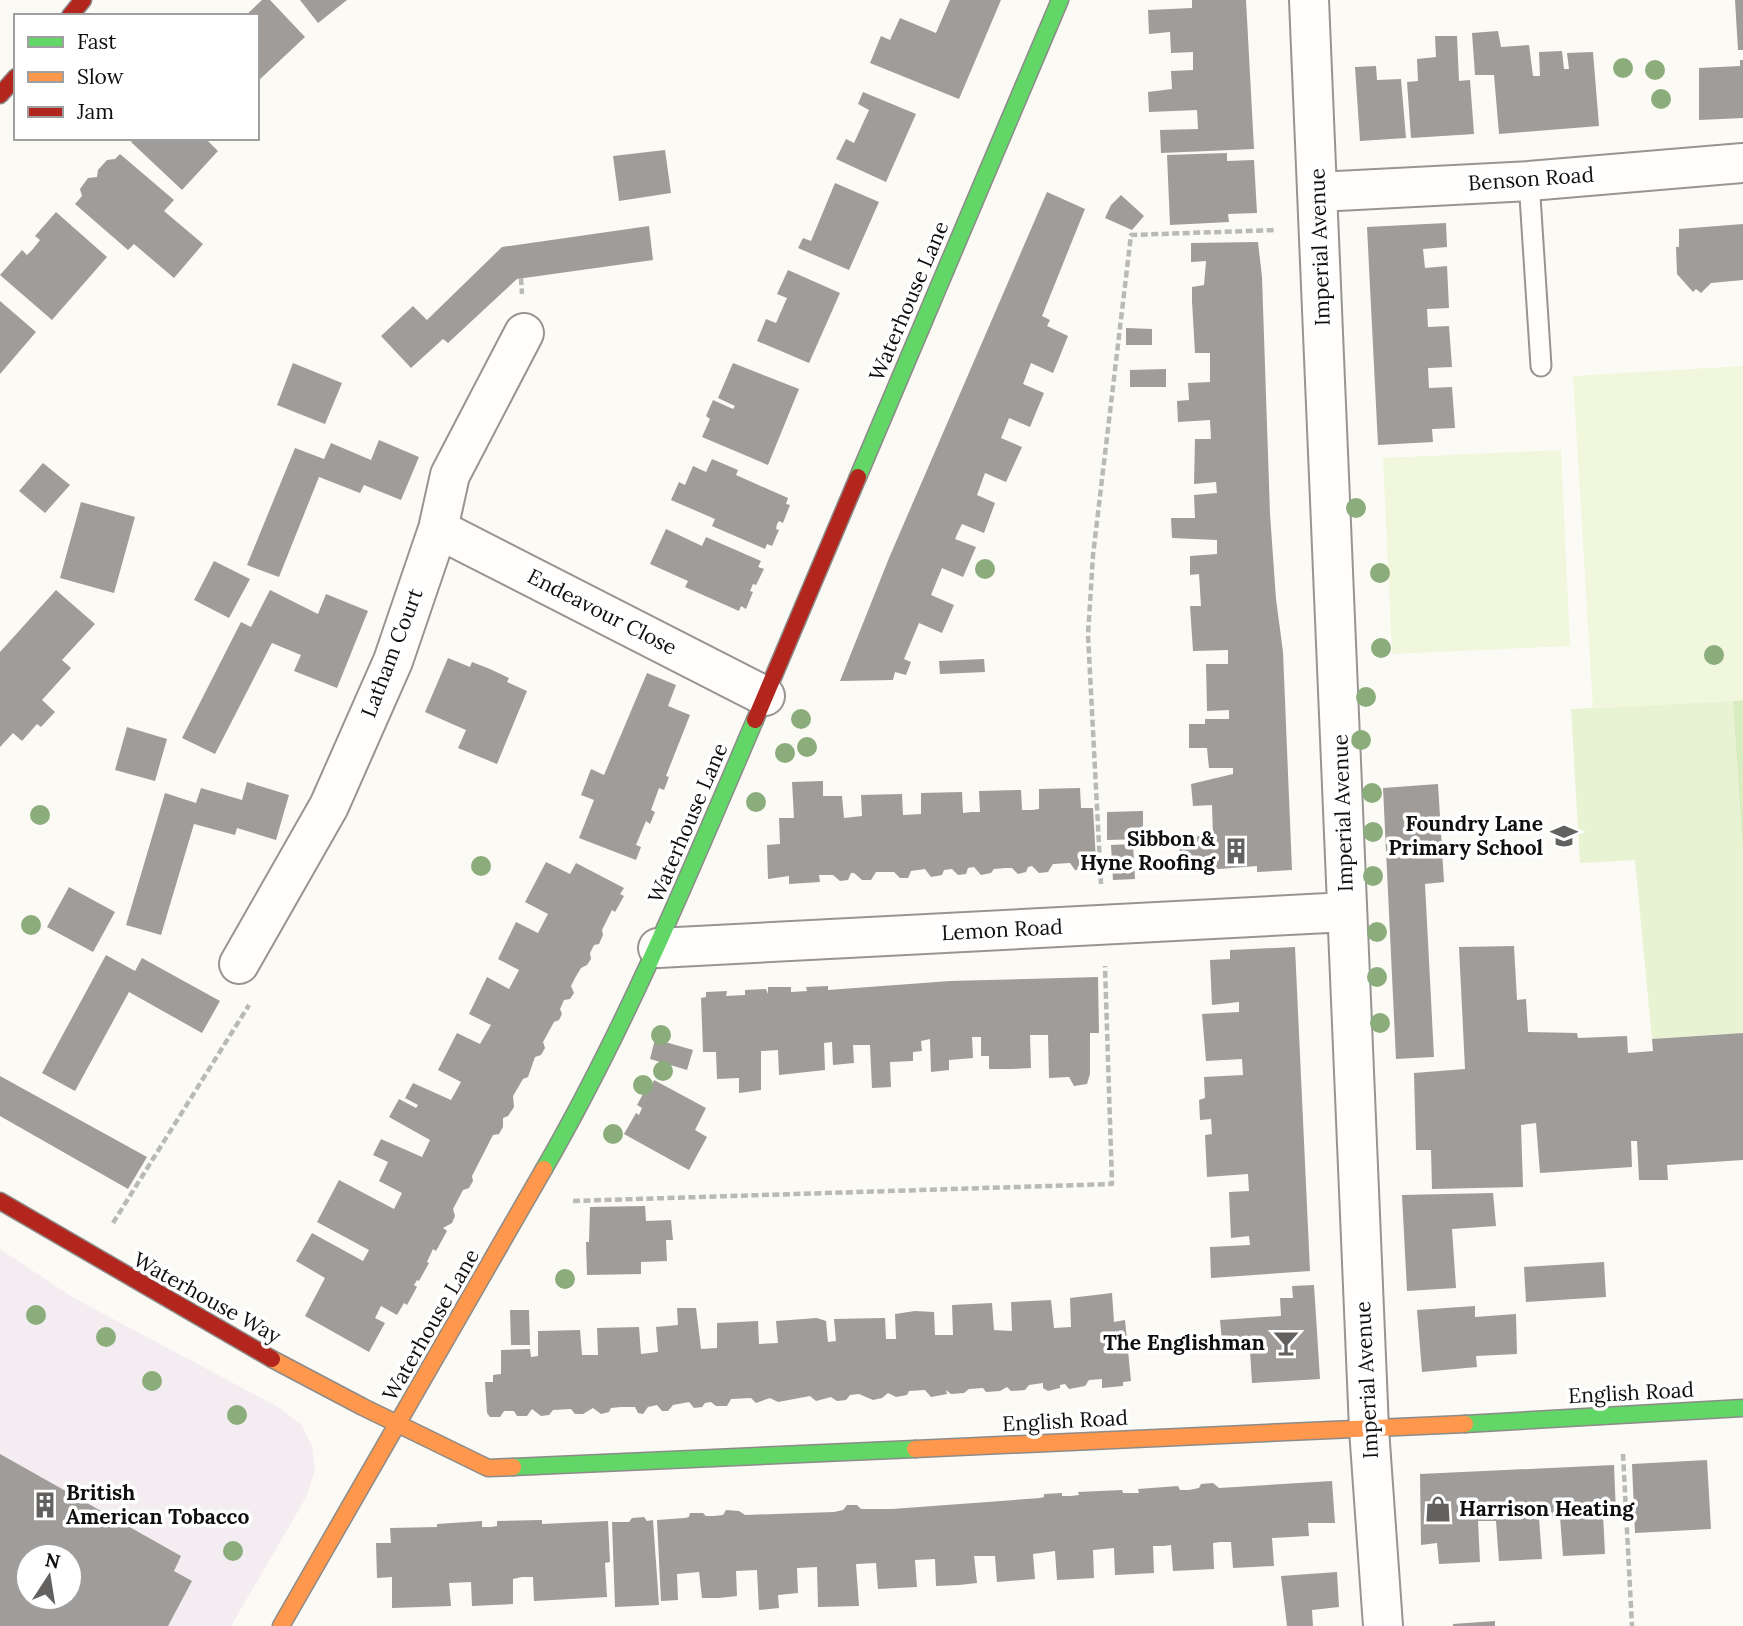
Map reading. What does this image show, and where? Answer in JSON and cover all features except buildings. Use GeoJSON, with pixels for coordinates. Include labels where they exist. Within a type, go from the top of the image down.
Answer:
{"type":"FeatureCollection","features":[{"type":"Feature","properties":{"kind":"street"},"geometry":{"type":"LineString","coordinates":[[72,14],[83,0]]}},
{"type":"Feature","properties":{"kind":"street","name":"Waterhouse Lane"},"geometry":{"type":"LineString","coordinates":[[281,1626],[568,1128],[658,948],[1059,0]]}},
{"type":"Feature","properties":{"kind":"street","name":"Imperial Avenue"},"geometry":{"type":"LineString","coordinates":[[1309,0],[1369,1429],[1384,1626]]}},
{"type":"Feature","properties":{"kind":"street"},"geometry":{"type":"LineString","coordinates":[[0,95],[14,79]]}},
{"type":"Feature","properties":{"kind":"street","name":"Benson Road"},"geometry":{"type":"LineString","coordinates":[[1319,210],[1529,181],[1743,163]]}},
{"type":"Feature","properties":{"kind":"street","name":"Latham Court"},"geometry":{"type":"LineString","coordinates":[[239,964],[329,806],[393,661],[438,529],[450,475],[524,333]]}},
{"type":"Feature","properties":{"kind":"street","name":"Endeavour Close"},"geometry":{"type":"LineString","coordinates":[[438,529],[765,695]]}},
{"type":"Feature","properties":{"kind":"street","name":"Lemon Road"},"geometry":{"type":"LineString","coordinates":[[658,948],[1347,912]]}},
{"type":"Feature","properties":{"kind":"street","name":"Waterhouse Way"},"geometry":{"type":"LineString","coordinates":[[0,1201],[179,1308],[397,1426]]}},
{"type":"Feature","properties":{"kind":"street","name":"English Road"},"geometry":{"type":"LineString","coordinates":[[397,1426],[488,1468],[1369,1429],[1743,1408]]}},
{"type":"Feature","properties":{"kind":"lane"},"geometry":{"type":"LineString","coordinates":[[1529,181],[1541,366]]}},
{"type":"Feature","properties":{"kind":"path"},"geometry":{"type":"LineString","coordinates":[[526,1202],[1112,1184],[1103,925],[1088,635],[1093,555],[1131,235],[1319,210]]}},
{"type":"Feature","properties":{"kind":"path"},"geometry":{"type":"LineString","coordinates":[[93,1257],[257,991],[232,977],[239,964]]}},
{"type":"Feature","properties":{"kind":"path"},"geometry":{"type":"LineString","coordinates":[[1621,1415],[1632,1626]]}},
{"type":"Feature","properties":{"kind":"shaded area","name":"British American Tobacco"},"geometry":{"type":"Polygon","coordinates":[[[0,1249],[72,1297],[278,1407],[301,1424],[312,1446],[315,1469],[307,1496],[231,1626],[0,1626],[0,1249]]]}},
{"type":"Feature","properties":{"kind":"green space"},"geometry":{"type":"Polygon","coordinates":[[[1743,366],[1743,700],[1593,709],[1573,376],[1743,366]]]}},
{"type":"Feature","properties":{"kind":"green space"},"geometry":{"type":"Polygon","coordinates":[[[1561,450],[1570,646],[1392,654],[1383,458],[1561,450]]]}},
{"type":"Feature","properties":{"kind":"green space"},"geometry":{"type":"Polygon","coordinates":[[[1743,700],[1743,855],[1733,701],[1743,700]]]}},
{"type":"Feature","properties":{"kind":"green space"},"geometry":{"type":"Polygon","coordinates":[[[1733,701],[1743,855],[1743,1033],[1652,1039],[1635,860],[1580,863],[1571,709],[1733,701]]]}},
{"type":"Feature","properties":{"kind":"traffic: fast"},"geometry":{"type":"LineString","coordinates":[[858,477],[1060,0]]}},
{"type":"Feature","properties":{"kind":"traffic: fast"},"geometry":{"type":"LineString","coordinates":[[544,1169],[630,1004],[755,720]]}},
{"type":"Feature","properties":{"kind":"traffic: fast"},"geometry":{"type":"LineString","coordinates":[[1465,1424],[1743,1408]]}},
{"type":"Feature","properties":{"kind":"traffic: fast"},"geometry":{"type":"LineString","coordinates":[[513,1467],[915,1449]]}},
{"type":"Feature","properties":{"kind":"traffic: slow"},"geometry":{"type":"LineString","coordinates":[[281,1626],[544,1169]]}},
{"type":"Feature","properties":{"kind":"traffic: slow"},"geometry":{"type":"LineString","coordinates":[[272,1359],[488,1468],[513,1467]]}},
{"type":"Feature","properties":{"kind":"traffic: slow"},"geometry":{"type":"LineString","coordinates":[[915,1449],[1465,1424]]}},
{"type":"Feature","properties":{"kind":"traffic: jam"},"geometry":{"type":"LineString","coordinates":[[72,14],[83,0]]}},
{"type":"Feature","properties":{"kind":"traffic: jam"},"geometry":{"type":"LineString","coordinates":[[0,95],[14,79]]}},
{"type":"Feature","properties":{"kind":"traffic: jam"},"geometry":{"type":"LineString","coordinates":[[755,720],[858,477]]}},
{"type":"Feature","properties":{"kind":"traffic: jam"},"geometry":{"type":"LineString","coordinates":[[0,1201],[272,1359]]}},
{"type":"Feature","properties":{"kind":"place","name":"Foundry Lane Primary School"},"geometry":{"type":"Point","coordinates":[1564,836]}},
{"type":"Feature","properties":{"kind":"place","name":"Sibbon & Hyne Roofing"},"geometry":{"type":"Point","coordinates":[1236,851]}},
{"type":"Feature","properties":{"kind":"place","name":"The Englishman"},"geometry":{"type":"Point","coordinates":[1286,1343]}},
{"type":"Feature","properties":{"kind":"place","name":"British American Tobacco"},"geometry":{"type":"Point","coordinates":[45,1505]}},
{"type":"Feature","properties":{"kind":"place","name":"Harrison Heating"},"geometry":{"type":"Point","coordinates":[1438,1509]}}]}
